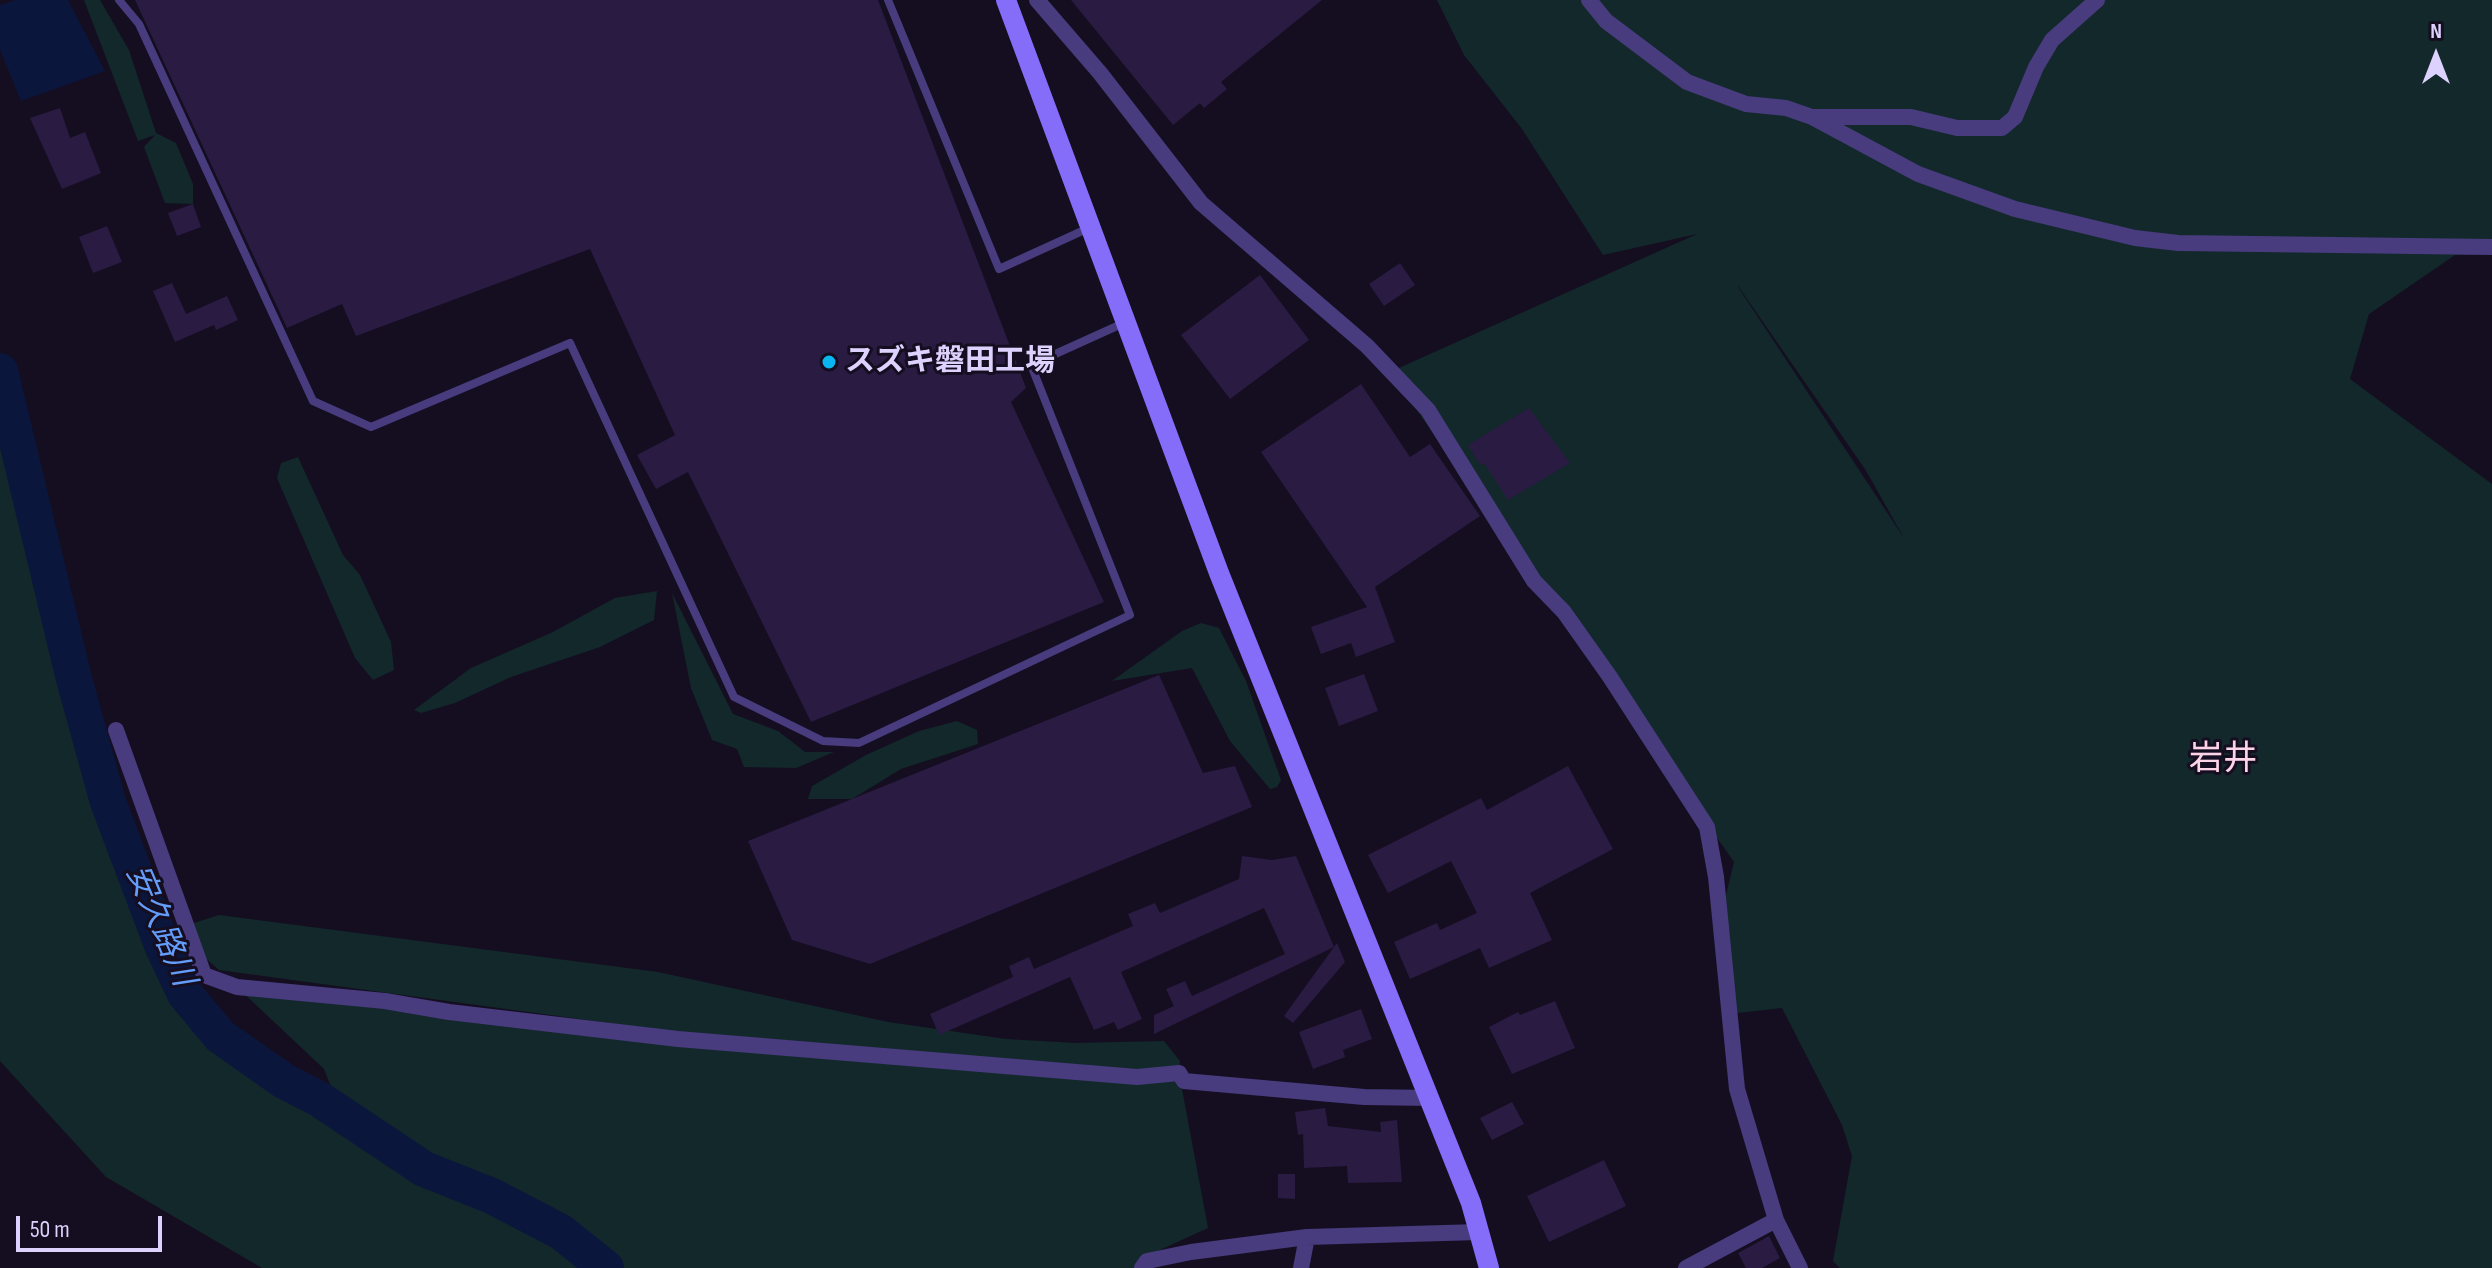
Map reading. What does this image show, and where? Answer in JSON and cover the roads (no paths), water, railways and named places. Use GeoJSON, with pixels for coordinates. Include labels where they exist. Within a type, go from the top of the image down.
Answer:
{"type":"FeatureCollection","features":[{"type":"Feature","properties":{"kind":"street"},"geometry":{"type":"LineString","coordinates":[[1006,0],[1219,573],[1471,1203],[1489,1268]]}},
{"type":"Feature","properties":{"kind":"street"},"geometry":{"type":"LineString","coordinates":[[1037,0],[1109,84],[1201,203],[1367,346],[1428,410],[1534,581],[1564,612],[1610,677],[1707,827],[1716,877],[1737,1089],[1776,1220],[1800,1268]]}},
{"type":"Feature","properties":{"kind":"street"},"geometry":{"type":"LineString","coordinates":[[1589,0],[1606,21],[1687,82],[1746,104],[1786,108],[1812,117],[1918,174],[2015,209],[2135,238],[2178,243],[2492,247]]}},
{"type":"Feature","properties":{"kind":"street"},"geometry":{"type":"LineString","coordinates":[[1812,117],[1911,117],[1957,128],[2002,128],[2015,117],[2036,67],[2052,40],[2097,0]]}},
{"type":"Feature","properties":{"kind":"street"},"geometry":{"type":"LineString","coordinates":[[116,730],[204,975],[237,987],[385,1001],[449,1012],[678,1039],[1137,1077],[1179,1073],[1184,1081],[1364,1097],[1430,1098]]}},
{"type":"Feature","properties":{"kind":"street"},"geometry":{"type":"LineString","coordinates":[[1686,1268],[1776,1220]]}},
{"type":"Feature","properties":{"kind":"street"},"geometry":{"type":"LineString","coordinates":[[1142,1268],[1147,1261],[1191,1252],[1307,1237],[1479,1232]]}},
{"type":"Feature","properties":{"kind":"street"},"geometry":{"type":"LineString","coordinates":[[1301,1268],[1307,1237]]}},
{"type":"Feature","properties":{"kind":"lane"},"geometry":{"type":"LineString","coordinates":[[119,0],[139,24],[313,401],[371,427],[570,343],[734,697],[823,741],[859,743],[1130,615],[1031,365],[1127,322]]}},
{"type":"Feature","properties":{"kind":"lane"},"geometry":{"type":"LineString","coordinates":[[888,0],[999,269],[1092,227]]}},
{"type":"Feature","properties":{"kind":"water"},"geometry":{"type":"Polygon","coordinates":[[[16,0],[68,0],[105,71],[21,101],[0,50],[0,5],[16,0]]]}},
{"type":"Feature","properties":{"kind":"waterway","name":"安久路川"},"geometry":{"type":"LineString","coordinates":[[0,371],[74,679],[108,802],[162,945],[185,994],[220,1036],[284,1081],[319,1099],[424,1169],[492,1196],[561,1232],[606,1268]]}},
{"type":"Feature","properties":{"kind":"place","name":"スズキ磐田工場"},"geometry":{"type":"Point","coordinates":[829,362]}},
{"type":"Feature","properties":{"kind":"district","name":"岩井"},"geometry":{"type":"Point","coordinates":[2223,760]}}]}
